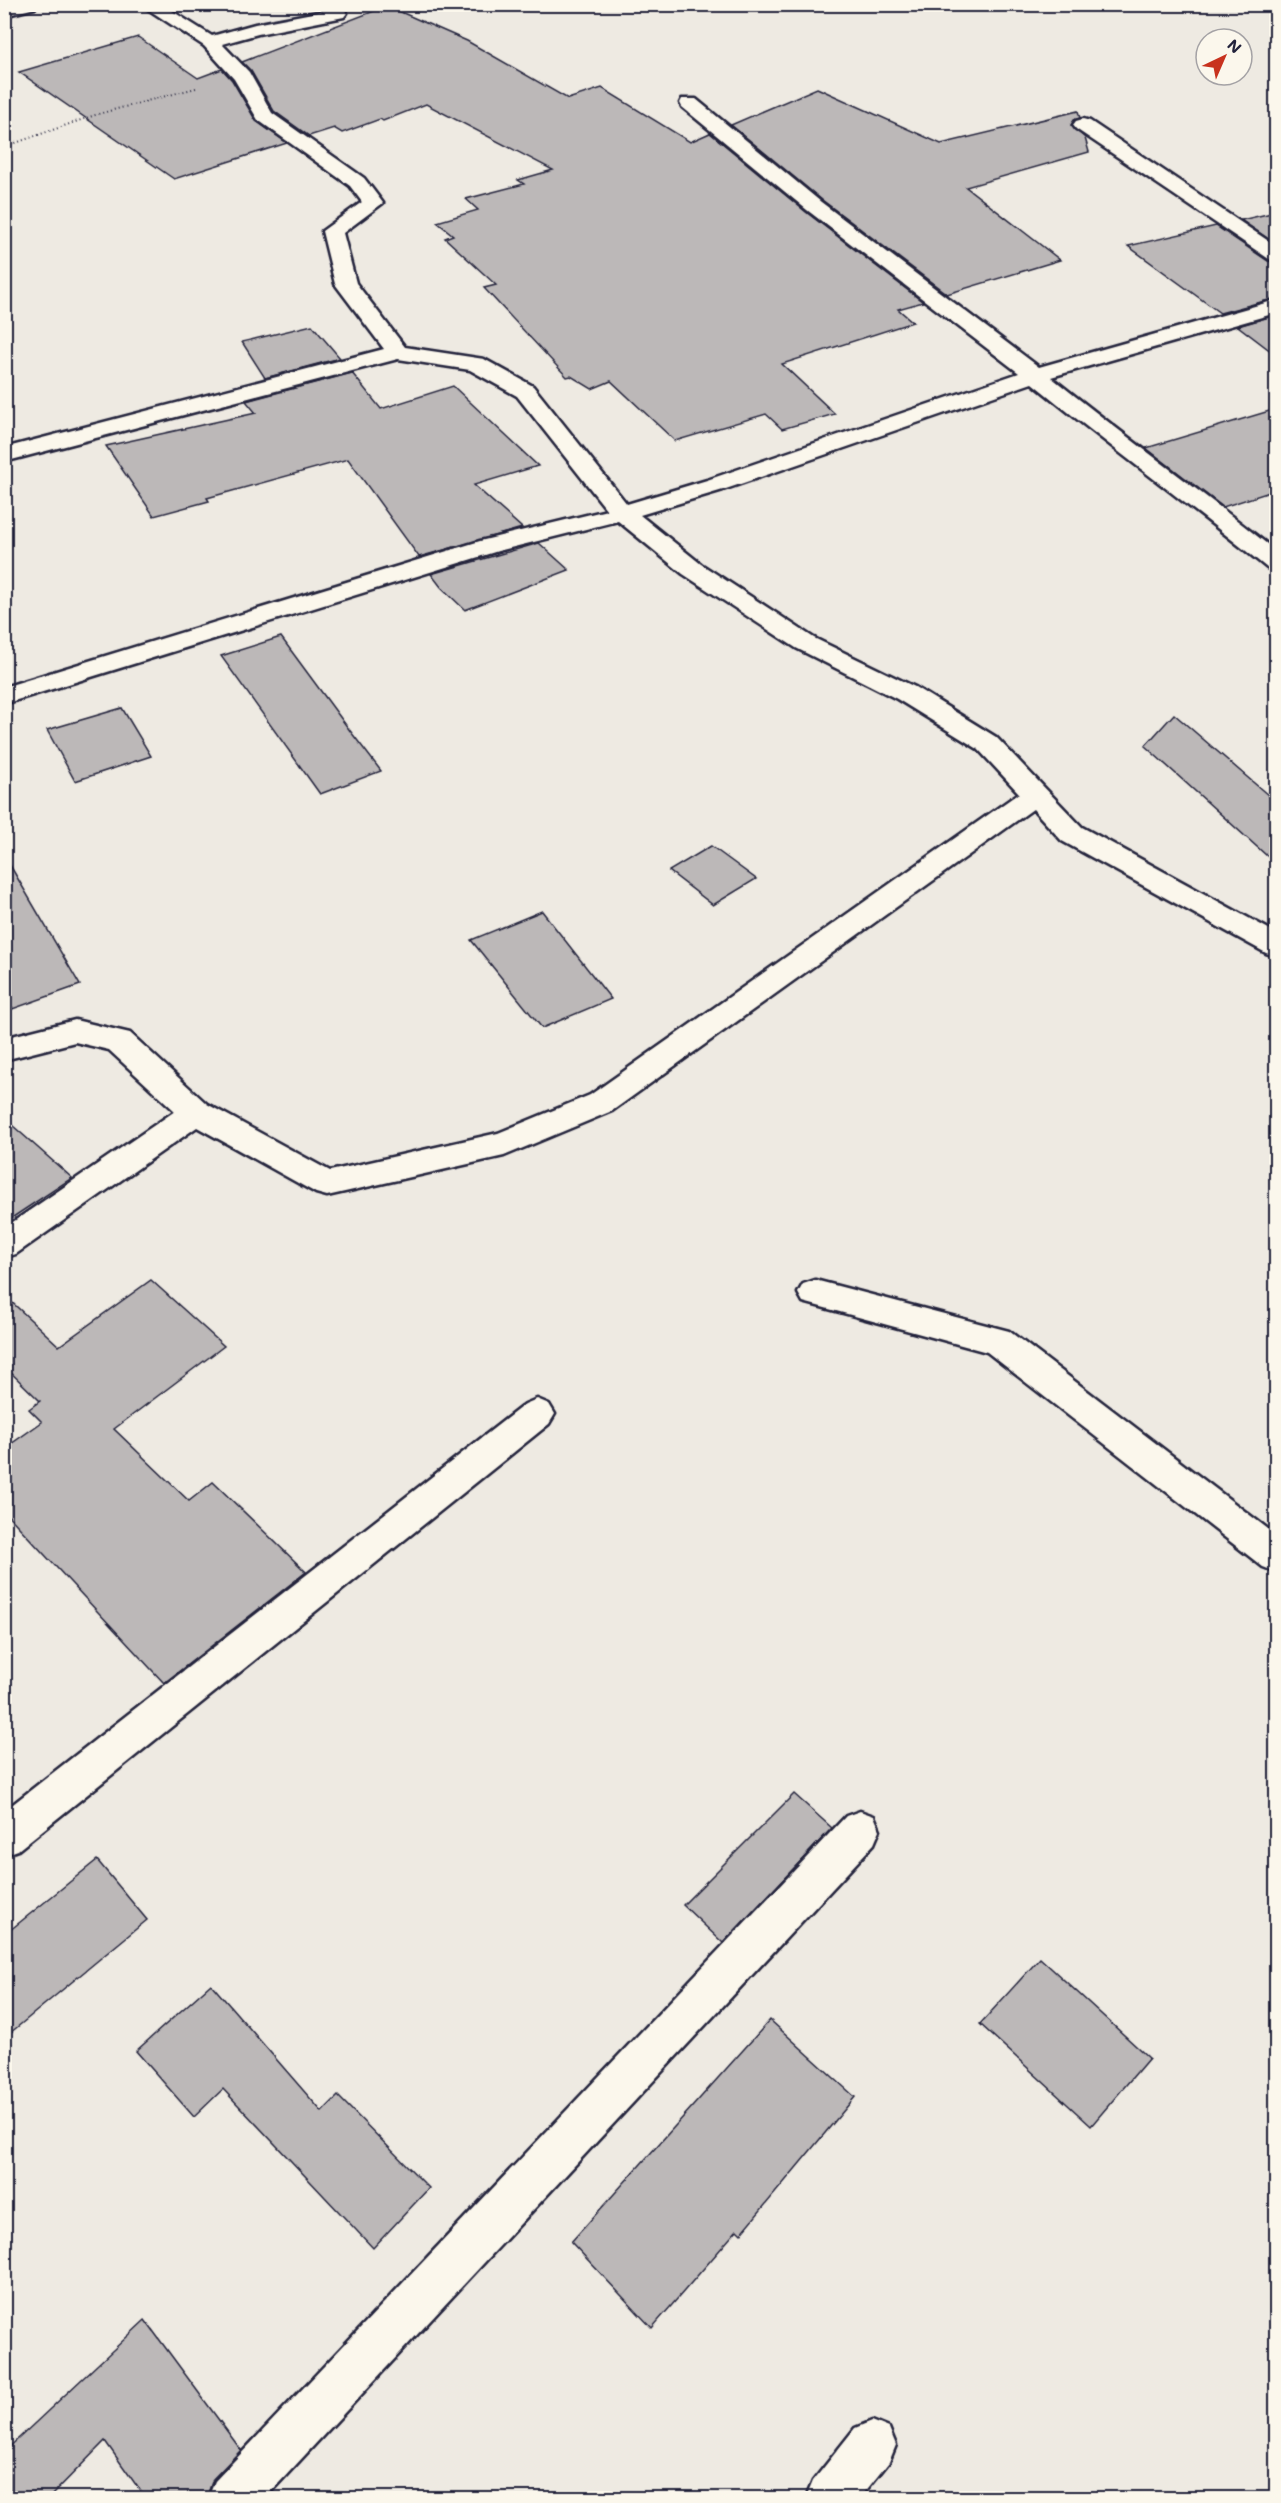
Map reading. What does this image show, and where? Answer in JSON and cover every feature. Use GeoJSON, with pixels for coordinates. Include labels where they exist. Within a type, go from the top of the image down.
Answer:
{"type":"FeatureCollection","features":[{"type":"Feature","properties":{"kind":"street"},"geometry":{"type":"LineString","coordinates":[[4,11],[29,4]]}},
{"type":"Feature","properties":{"kind":"street"},"geometry":{"type":"LineString","coordinates":[[148,4],[210,42],[242,76],[265,116],[357,182],[373,203],[332,231],[346,284],[398,352]]}},
{"type":"Feature","properties":{"kind":"street"},"geometry":{"type":"LineString","coordinates":[[210,42],[255,29],[338,13],[325,4]]}},
{"type":"Feature","properties":{"kind":"street"},"geometry":{"type":"LineString","coordinates":[[689,103],[814,206],[1035,375],[1133,454],[1175,482],[1276,563]]}},
{"type":"Feature","properties":{"kind":"street"},"geometry":{"type":"LineString","coordinates":[[1083,125],[1276,255]]}},
{"type":"Feature","properties":{"kind":"street"},"geometry":{"type":"LineString","coordinates":[[4,696],[489,546],[622,513],[715,485],[1035,375],[1276,306]]}},
{"type":"Feature","properties":{"kind":"street"},"geometry":{"type":"LineString","coordinates":[[4,455],[398,352],[476,364],[525,391],[622,513],[692,568],[805,643],[906,693],[987,743],[1072,834],[1276,946]]}},
{"type":"Feature","properties":{"kind":"street"},"geometry":{"type":"LineString","coordinates":[[1248,539],[1276,530]]}},
{"type":"Feature","properties":{"kind":"street"},"geometry":{"type":"LineString","coordinates":[[4,1049],[75,1031],[119,1041],[196,1112],[327,1184],[504,1144],[601,1103],[1035,795]]}},
{"type":"Feature","properties":{"kind":"street"},"geometry":{"type":"LineString","coordinates":[[4,1245],[196,1112]]}},
{"type":"Feature","properties":{"kind":"street"},"geometry":{"type":"LineString","coordinates":[[815,1293],[997,1341],[1276,1556]]}},
{"type":"Feature","properties":{"kind":"street"},"geometry":{"type":"LineString","coordinates":[[4,1836],[537,1414]]}},
{"type":"Feature","properties":{"kind":"street"},"geometry":{"type":"LineString","coordinates":[[232,2499],[860,1830]]}},
{"type":"Feature","properties":{"kind":"street"},"geometry":{"type":"LineString","coordinates":[[830,2499],[872,2445]]}},
{"type":"Feature","properties":{"kind":"path"},"geometry":{"type":"LineString","coordinates":[[4,147],[98,114],[242,76]]}},
{"type":"Feature","properties":{"kind":"building"},"geometry":{"type":"Polygon","coordinates":[[[387,6],[467,41],[568,99],[602,88],[690,142],[710,133],[806,212],[923,302],[898,309],[913,322],[782,364],[835,414],[782,429],[766,414],[675,441],[611,381],[592,389],[571,376],[567,377],[484,288],[496,285],[445,238],[453,235],[437,222],[478,210],[466,199],[524,184],[518,180],[553,170],[426,104],[383,121],[380,119],[342,133],[334,128],[309,136],[274,111],[251,71],[242,62],[387,6]]]}},
{"type":"Feature","properties":{"kind":"building"},"geometry":{"type":"Polygon","coordinates":[[[138,37],[198,78],[222,69],[232,80],[256,121],[287,143],[174,179],[19,72],[138,37]]]}},
{"type":"Feature","properties":{"kind":"building"},"geometry":{"type":"Polygon","coordinates":[[[817,88],[941,144],[1078,111],[1080,118],[1074,120],[1071,125],[1085,138],[1089,152],[966,187],[1060,260],[947,294],[822,200],[731,125],[817,88]]]}},
{"type":"Feature","properties":{"kind":"building"},"geometry":{"type":"Polygon","coordinates":[[[1276,212],[1276,244],[1241,220],[1276,212]]]}},
{"type":"Feature","properties":{"kind":"building"},"geometry":{"type":"Polygon","coordinates":[[[1216,226],[1268,261],[1276,263],[1276,298],[1220,313],[1128,246],[1216,226]]]}},
{"type":"Feature","properties":{"kind":"building"},"geometry":{"type":"Polygon","coordinates":[[[1276,315],[1276,355],[1238,326],[1276,315]]]}},
{"type":"Feature","properties":{"kind":"building"},"geometry":{"type":"Polygon","coordinates":[[[312,325],[340,358],[265,378],[242,342],[312,325]]]}},
{"type":"Feature","properties":{"kind":"building"},"geometry":{"type":"Polygon","coordinates":[[[352,373],[381,409],[453,386],[538,466],[474,485],[522,528],[419,557],[348,459],[207,498],[209,501],[154,516],[106,446],[256,413],[246,401],[352,373]]]}},
{"type":"Feature","properties":{"kind":"building"},"geometry":{"type":"Polygon","coordinates":[[[1276,409],[1276,490],[1223,507],[1146,448],[1276,409]]]}},
{"type":"Feature","properties":{"kind":"building"},"geometry":{"type":"Polygon","coordinates":[[[539,543],[569,570],[465,610],[431,574],[539,543]]]}},
{"type":"Feature","properties":{"kind":"building"},"geometry":{"type":"Polygon","coordinates":[[[281,637],[381,771],[320,794],[221,656],[281,637]]]}},
{"type":"Feature","properties":{"kind":"building"},"geometry":{"type":"Polygon","coordinates":[[[122,708],[151,756],[75,781],[47,730],[122,708]]]}},
{"type":"Feature","properties":{"kind":"building"},"geometry":{"type":"Polygon","coordinates":[[[1174,714],[1276,802],[1276,864],[1145,746],[1174,714]]]}},
{"type":"Feature","properties":{"kind":"building"},"geometry":{"type":"Polygon","coordinates":[[[711,846],[756,879],[713,905],[669,871],[711,846]]]}},
{"type":"Feature","properties":{"kind":"building"},"geometry":{"type":"Polygon","coordinates":[[[4,855],[80,985],[4,1012],[4,855]]]}},
{"type":"Feature","properties":{"kind":"building"},"geometry":{"type":"Polygon","coordinates":[[[542,911],[611,999],[542,1028],[471,940],[542,911]]]}},
{"type":"Feature","properties":{"kind":"building"},"geometry":{"type":"Polygon","coordinates":[[[4,1118],[72,1178],[4,1223],[4,1118]]]}},
{"type":"Feature","properties":{"kind":"building"},"geometry":{"type":"Polygon","coordinates":[[[151,1280],[224,1346],[114,1429],[189,1501],[213,1482],[306,1572],[164,1683],[4,1511],[4,1449],[42,1422],[29,1409],[40,1401],[4,1366],[4,1295],[59,1346],[151,1280]]]}},
{"type":"Feature","properties":{"kind":"building"},"geometry":{"type":"Polygon","coordinates":[[[794,1794],[832,1828],[723,1943],[683,1905],[794,1794]]]}},
{"type":"Feature","properties":{"kind":"building"},"geometry":{"type":"Polygon","coordinates":[[[97,1860],[147,1920],[4,2038],[4,1935],[97,1860]]]}},
{"type":"Feature","properties":{"kind":"building"},"geometry":{"type":"Polygon","coordinates":[[[1040,1958],[1149,2058],[1091,2126],[980,2024],[1040,1958]]]}},
{"type":"Feature","properties":{"kind":"building"},"geometry":{"type":"Polygon","coordinates":[[[211,1984],[322,2112],[338,2096],[429,2188],[373,2248],[223,2089],[194,2117],[136,2051],[211,1984]]]}},
{"type":"Feature","properties":{"kind":"building"},"geometry":{"type":"Polygon","coordinates":[[[770,2020],[855,2097],[741,2234],[737,2230],[652,2328],[571,2242],[770,2020]]]}},
{"type":"Feature","properties":{"kind":"building"},"geometry":{"type":"Polygon","coordinates":[[[145,2320],[241,2450],[213,2479],[206,2499],[146,2499],[105,2441],[48,2499],[4,2499],[4,2452],[145,2320]]]}}]}
